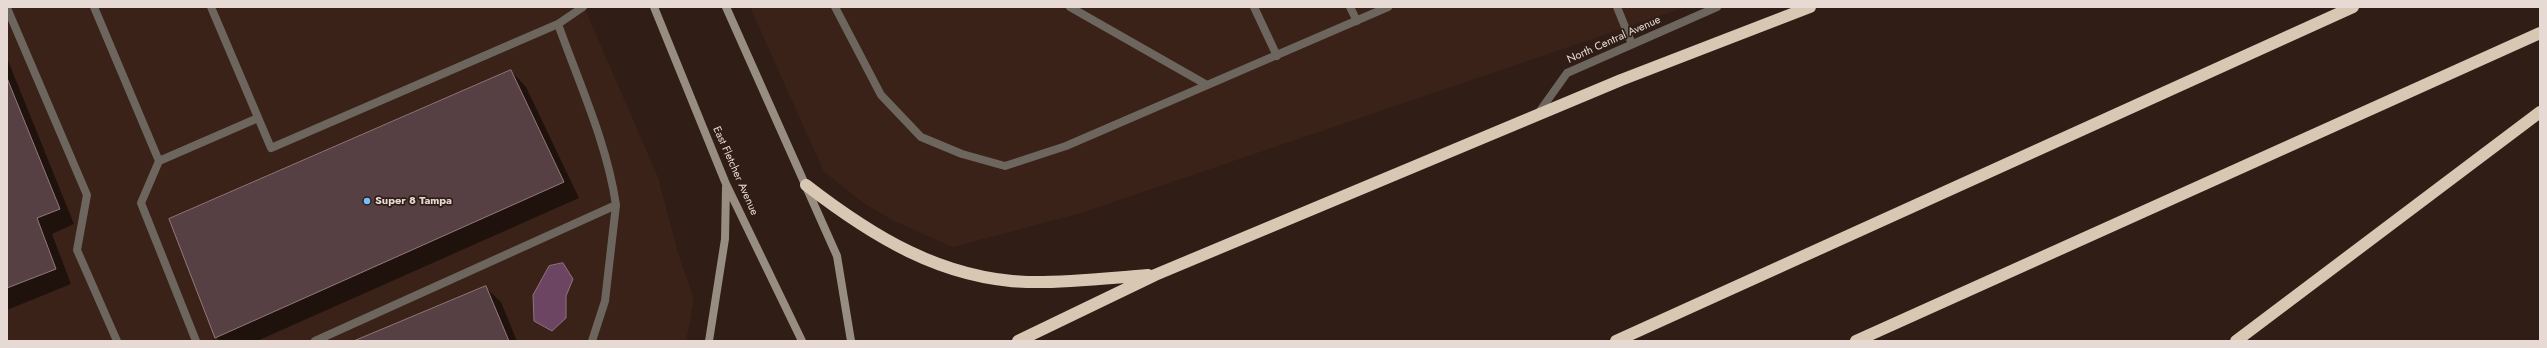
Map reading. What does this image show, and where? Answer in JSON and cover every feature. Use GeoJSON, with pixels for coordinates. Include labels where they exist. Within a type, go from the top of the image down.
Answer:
{"type":"FeatureCollection","features":[{"type":"Feature","properties":{"kind":"highway"},"geometry":{"type":"LineString","coordinates":[[1018,341],[1155,275],[1537,115],[1810,7]]}},
{"type":"Feature","properties":{"kind":"highway"},"geometry":{"type":"LineString","coordinates":[[1616,341],[2353,7]]}},
{"type":"Feature","properties":{"kind":"highway"},"geometry":{"type":"LineString","coordinates":[[1856,341],[2540,33]]}},
{"type":"Feature","properties":{"kind":"highway"},"geometry":{"type":"LineString","coordinates":[[2236,341],[2540,112]]}},
{"type":"Feature","properties":{"kind":"highway"},"geometry":{"type":"LineString","coordinates":[[806,185],[851,220],[882,239],[922,259],[960,272],[1025,282],[1055,282],[1155,275]]}},
{"type":"Feature","properties":{"kind":"main road","name":"East Fletcher Avenue"},"geometry":{"type":"LineString","coordinates":[[654,7],[726,184],[802,341]]}},
{"type":"Feature","properties":{"kind":"main road"},"geometry":{"type":"LineString","coordinates":[[726,7],[837,256],[851,341]]}},
{"type":"Feature","properties":{"kind":"main road"},"geometry":{"type":"LineString","coordinates":[[708,341],[725,239],[726,184]]}},
{"type":"Feature","properties":{"kind":"street"},"geometry":{"type":"LineString","coordinates":[[94,7],[159,161]]}},
{"type":"Feature","properties":{"kind":"street"},"geometry":{"type":"LineString","coordinates":[[211,7],[271,148],[558,24],[581,8]]}},
{"type":"Feature","properties":{"kind":"street"},"geometry":{"type":"LineString","coordinates":[[835,7],[881,95],[921,137],[962,154],[1005,166],[1066,146],[1388,7]]}},
{"type":"Feature","properties":{"kind":"street"},"geometry":{"type":"LineString","coordinates":[[1070,7],[1207,85]]}},
{"type":"Feature","properties":{"kind":"street"},"geometry":{"type":"LineString","coordinates":[[1254,7],[1277,56]]}},
{"type":"Feature","properties":{"kind":"street"},"geometry":{"type":"LineString","coordinates":[[1350,7],[1357,21]]}},
{"type":"Feature","properties":{"kind":"street"},"geometry":{"type":"LineString","coordinates":[[1617,7],[1632,44]]}},
{"type":"Feature","properties":{"kind":"street","name":"North Central Avenue"},"geometry":{"type":"LineString","coordinates":[[1537,115],[1566,73],[1717,7]]}},
{"type":"Feature","properties":{"kind":"street"},"geometry":{"type":"LineString","coordinates":[[7,8],[87,195],[77,250],[117,341]]}},
{"type":"Feature","properties":{"kind":"street"},"geometry":{"type":"LineString","coordinates":[[558,24],[603,150],[612,180],[616,205],[605,301],[592,341]]}},
{"type":"Feature","properties":{"kind":"street"},"geometry":{"type":"LineString","coordinates":[[196,341],[141,203],[159,161],[258,118]]}},
{"type":"Feature","properties":{"kind":"street"},"geometry":{"type":"LineString","coordinates":[[315,341],[616,205]]}},
{"type":"Feature","properties":{"kind":"shaded area"},"geometry":{"type":"Polygon","coordinates":[[[7,7],[584,7],[658,177],[678,253],[694,299],[686,341],[7,341],[7,7]]]}},
{"type":"Feature","properties":{"kind":"shaded area"},"geometry":{"type":"Polygon","coordinates":[[[750,7],[1686,7],[1081,213],[953,247],[894,221],[865,204],[824,172],[750,7]]]}},
{"type":"Feature","properties":{"kind":"shaded area"},"geometry":{"type":"Polygon","coordinates":[[[563,263],[573,279],[566,296],[566,318],[552,331],[534,321],[533,295],[549,266],[563,263]]]}},
{"type":"Feature","properties":{"kind":"building","name":"Super 8 Tampa"},"geometry":{"type":"Polygon","coordinates":[[[511,70],[564,182],[215,338],[169,219],[511,70]]]}},
{"type":"Feature","properties":{"kind":"building"},"geometry":{"type":"Polygon","coordinates":[[[7,78],[60,209],[37,218],[56,269],[7,288],[7,78]]]}},
{"type":"Feature","properties":{"kind":"building"},"geometry":{"type":"Polygon","coordinates":[[[486,286],[509,341],[354,341],[486,286]]]}},
{"type":"Feature","properties":{"kind":"place","name":"Super 8 Tampa"},"geometry":{"type":"Point","coordinates":[367,201]}}]}
